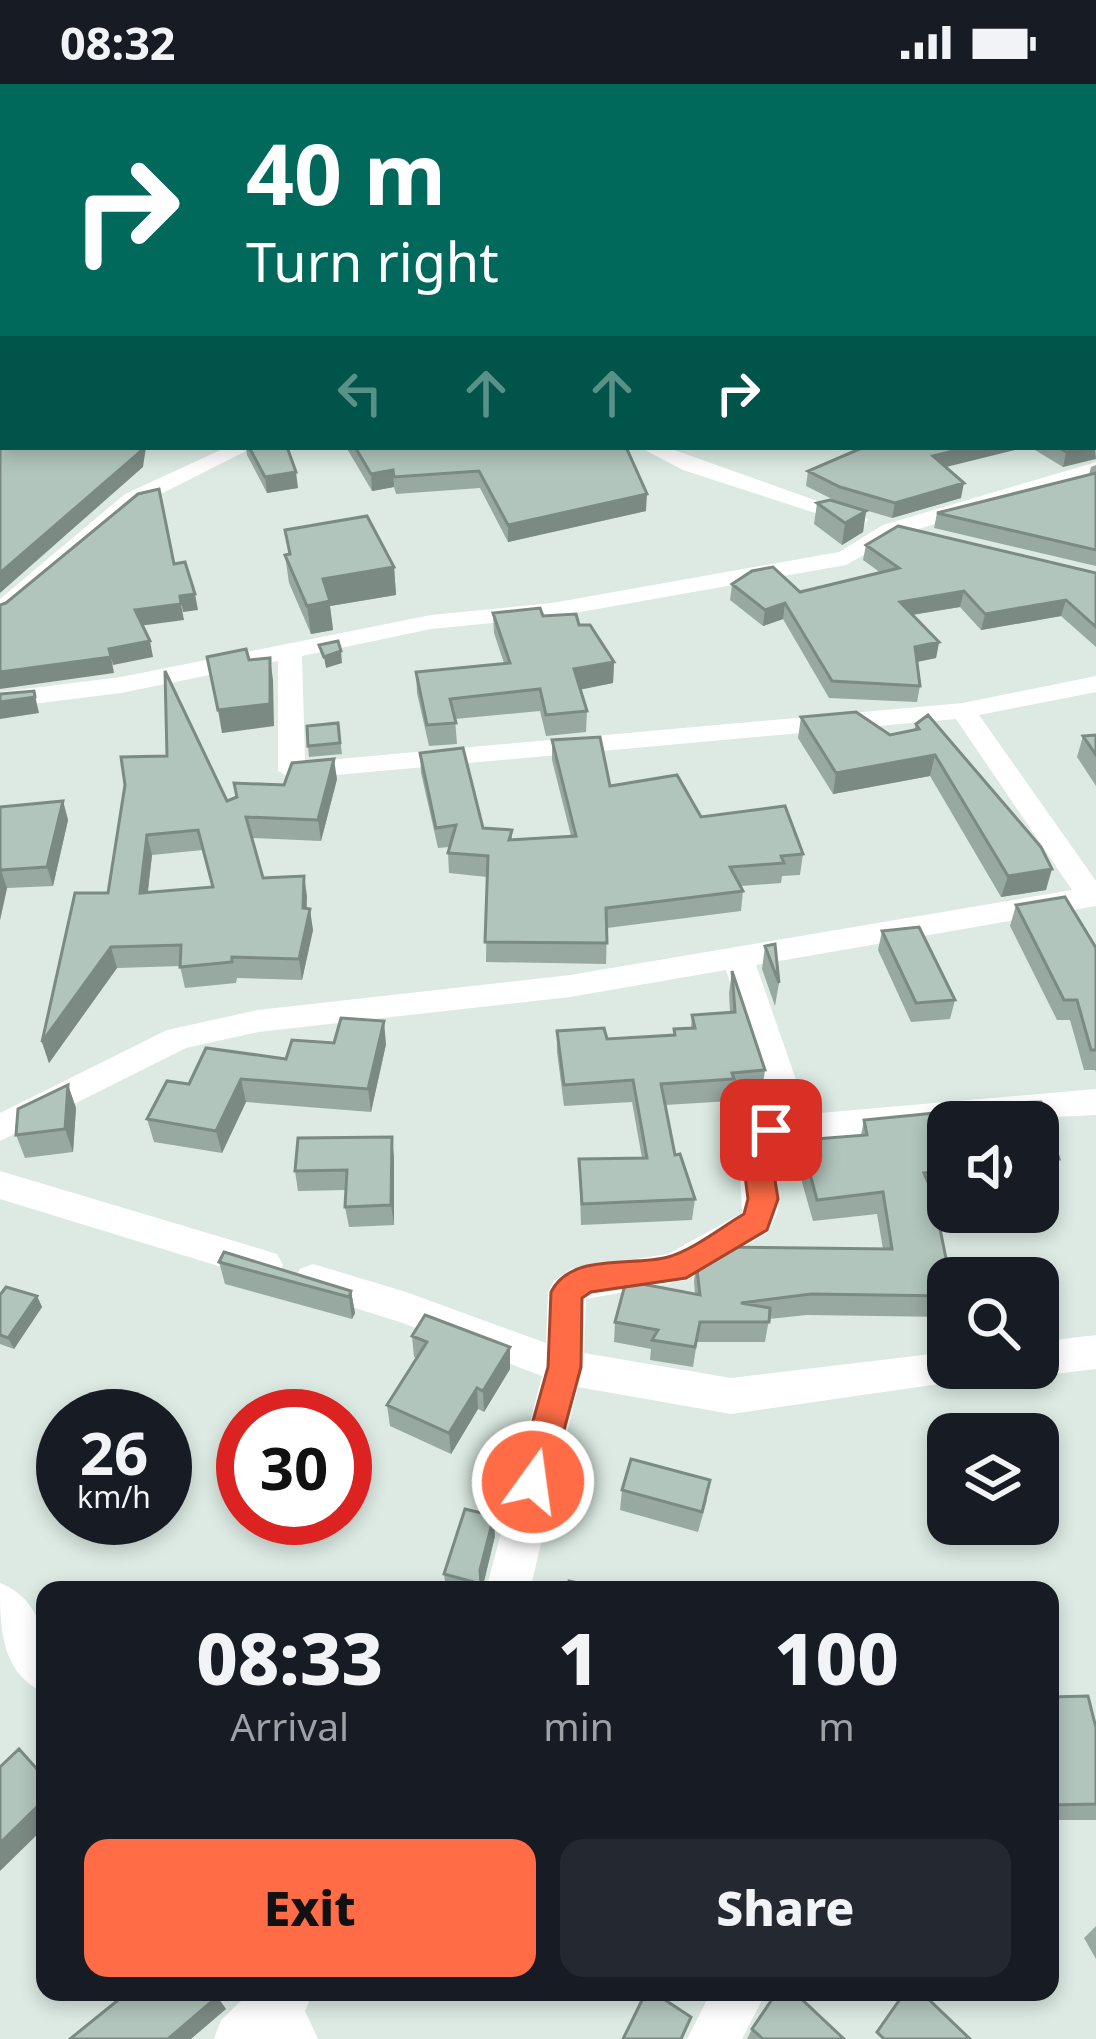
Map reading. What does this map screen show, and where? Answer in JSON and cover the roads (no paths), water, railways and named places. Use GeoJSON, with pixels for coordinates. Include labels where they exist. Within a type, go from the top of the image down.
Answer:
{"type":"FeatureCollection","features":[{"type":"Feature","properties":{"kind":"street"},"geometry":{"type":"LineString","coordinates":[[0,611],[133,499],[238,450]]}},
{"type":"Feature","properties":{"kind":"street"},"geometry":{"type":"LineString","coordinates":[[655,450],[690,466],[937,541]]}},
{"type":"Feature","properties":{"kind":"street"},"geometry":{"type":"LineString","coordinates":[[0,700],[121,685],[431,622],[552,610],[824,563],[846,558],[891,530],[1096,468]]}},
{"type":"Feature","properties":{"kind":"street"},"geometry":{"type":"LineString","coordinates":[[290,653],[292,771],[963,711],[1096,684]]}},
{"type":"Feature","properties":{"kind":"street"},"geometry":{"type":"LineString","coordinates":[[0,1128],[178,1038],[258,1021],[570,986],[1094,896],[963,711]]}},
{"type":"Feature","properties":{"kind":"street"},"geometry":{"type":"LineString","coordinates":[[738,959],[796,1127]]}},
{"type":"Feature","properties":{"kind":"street"},"geometry":{"type":"LineString","coordinates":[[510,1581],[565,1367],[567,1292],[573,1284],[675,1269],[757,1222],[763,1199],[755,1144],[771,1130],[1096,1102]]}},
{"type":"Feature","properties":{"kind":"street"},"geometry":{"type":"LineString","coordinates":[[0,1185],[406,1308],[565,1367],[731,1396],[927,1371]]}},
{"type":"Feature","properties":{"kind":"street"},"geometry":{"type":"LineString","coordinates":[[1059,1356],[1096,1352]]}},
{"type":"Feature","properties":{"kind":"street"},"geometry":{"type":"LineString","coordinates":[[3,1615],[36,1658]]}},
{"type":"Feature","properties":{"kind":"street"},"geometry":{"type":"LineString","coordinates":[[713,2039],[735,2001]]}}]}
